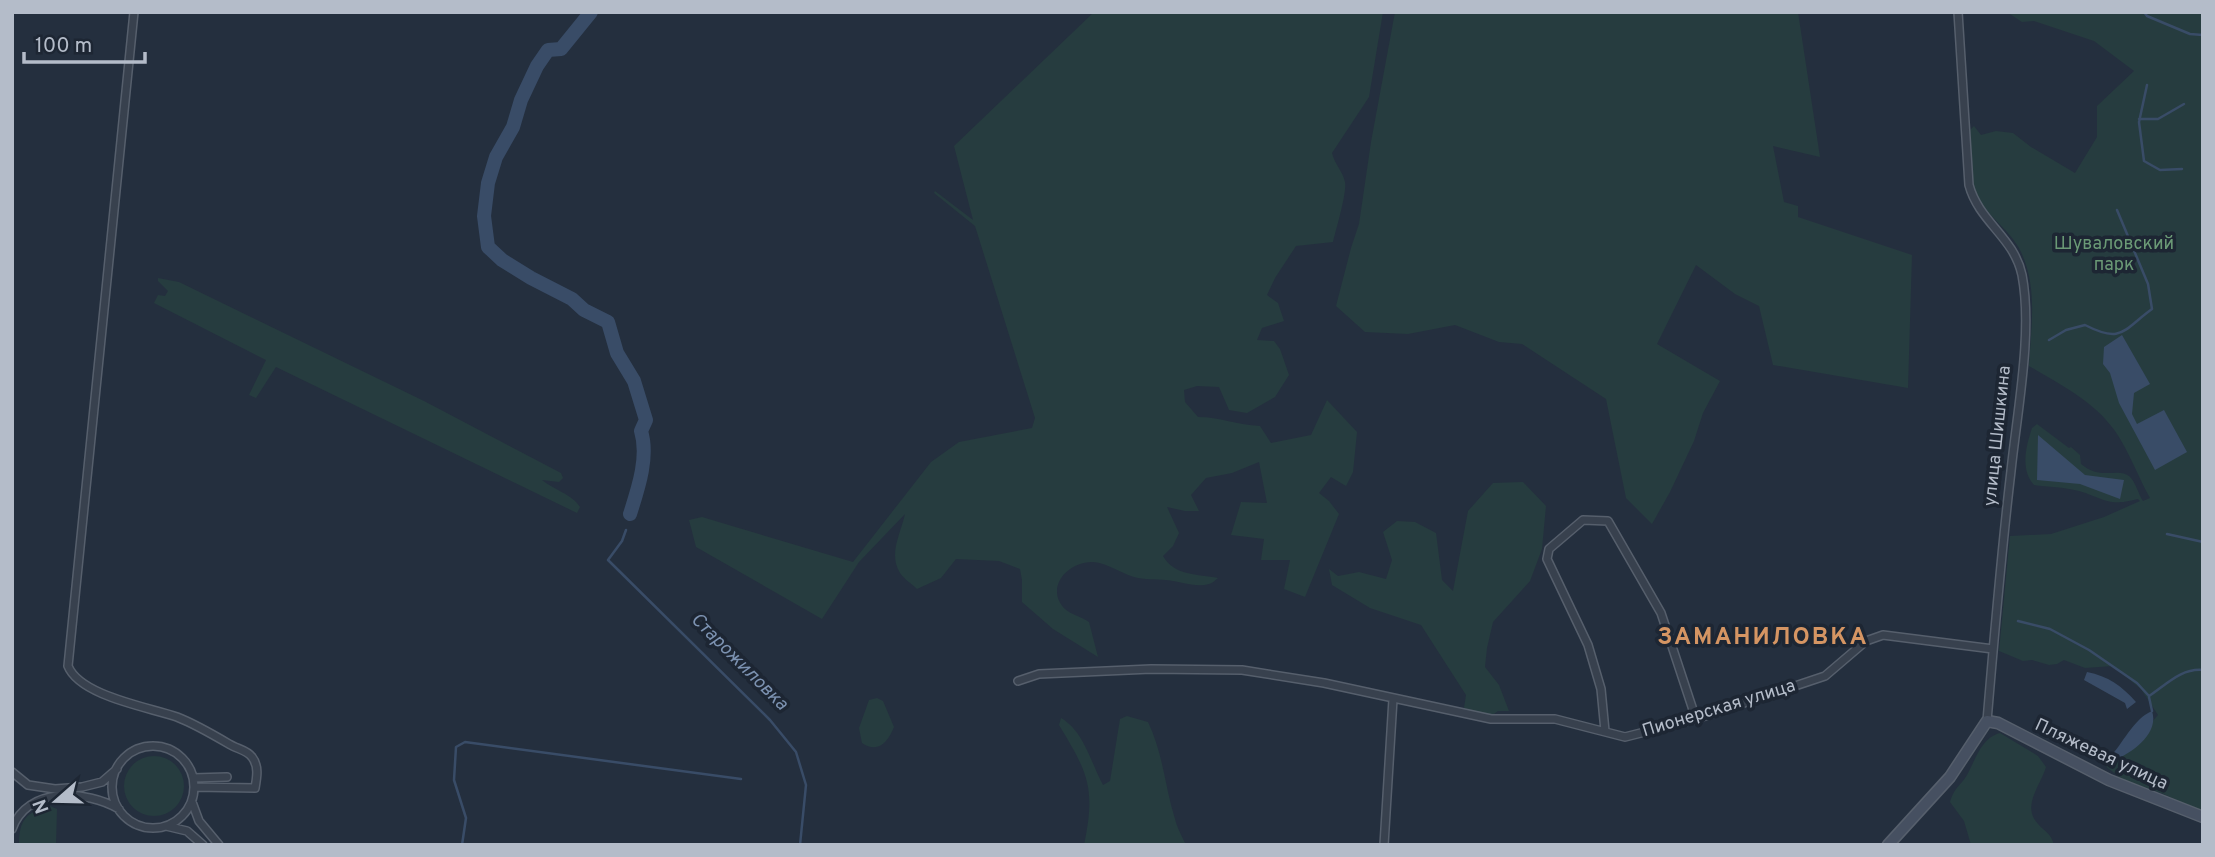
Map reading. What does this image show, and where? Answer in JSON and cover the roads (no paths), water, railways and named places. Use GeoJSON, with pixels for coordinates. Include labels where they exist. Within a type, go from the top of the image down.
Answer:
{"type":"FeatureCollection","features":[{"type":"Feature","properties":{"kind":"street"},"geometry":{"type":"LineString","coordinates":[[134,12],[68,666],[75,677],[101,693],[179,718],[247,752],[254,758],[258,770],[255,788],[194,783]]}},
{"type":"Feature","properties":{"kind":"street","name":"улица Шишкина"},"geometry":{"type":"LineString","coordinates":[[1888,845],[1950,777],[1987,722],[2018,404],[2026,305],[2018,257],[2012,246],[1978,208],[1969,184],[1958,12]]}},
{"type":"Feature","properties":{"kind":"street"},"geometry":{"type":"LineString","coordinates":[[1605,731],[1601,688],[1588,645],[1547,559],[1549,549],[1583,520],[1608,521],[1620,540],[1661,613],[1696,719]]}},
{"type":"Feature","properties":{"kind":"street","name":"Пионерская улица"},"geometry":{"type":"LineString","coordinates":[[1018,681],[1039,674],[1139,669],[1242,670],[1297,677],[1491,719],[1555,719],[1625,737],[1696,719],[1825,677],[1866,641],[1883,635],[1993,649]]}},
{"type":"Feature","properties":{"kind":"street"},"geometry":{"type":"LineString","coordinates":[[1384,845],[1393,699]]}},
{"type":"Feature","properties":{"kind":"street","name":"Пляжевая улица"},"geometry":{"type":"LineString","coordinates":[[1987,722],[1998,723],[2109,780],[2203,817]]}},
{"type":"Feature","properties":{"kind":"street"},"geometry":{"type":"LineString","coordinates":[[12,772],[28,785],[55,789],[82,787],[102,782],[132,752],[153,746],[164,748],[183,759],[194,783],[191,801],[184,814],[165,826],[156,828],[131,822],[119,810],[94,797],[52,797],[32,803],[16,818],[12,829]]}},
{"type":"Feature","properties":{"kind":"street"},"geometry":{"type":"LineString","coordinates":[[117,769],[113,782],[119,810]]}},
{"type":"Feature","properties":{"kind":"street"},"geometry":{"type":"LineString","coordinates":[[194,783],[227,777]]}},
{"type":"Feature","properties":{"kind":"street"},"geometry":{"type":"LineString","coordinates":[[191,801],[199,821],[219,845]]}},
{"type":"Feature","properties":{"kind":"street"},"geometry":{"type":"LineString","coordinates":[[165,826],[187,831],[203,845]]}},
{"type":"Feature","properties":{"kind":"water"},"geometry":{"type":"Polygon","coordinates":[[[2122,335],[2150,384],[2134,393],[2132,414],[2137,424],[2164,410],[2187,452],[2155,470],[2119,403],[2110,373],[2103,364],[2104,347],[2122,335]]]}},
{"type":"Feature","properties":{"kind":"water"},"geometry":{"type":"Polygon","coordinates":[[[2038,435],[2085,475],[2124,480],[2120,499],[2080,484],[2037,480],[2038,435]]]}},
{"type":"Feature","properties":{"kind":"water"},"geometry":{"type":"Polygon","coordinates":[[[2087,672],[2114,683],[2136,702],[2127,709],[2125,703],[2084,680],[2087,672]]]}},
{"type":"Feature","properties":{"kind":"water"},"geometry":{"type":"Polygon","coordinates":[[[2152,711],[2153,720],[2147,736],[2134,749],[2110,762],[2109,758],[2134,726],[2152,711]]]}},
{"type":"Feature","properties":{"kind":"waterway","name":"Старожиловка"},"geometry":{"type":"LineString","coordinates":[[591,12],[561,49],[548,50],[537,66],[521,100],[513,127],[496,157],[488,183],[484,216],[488,247],[502,260],[608,322],[617,353],[634,381],[646,420],[641,431],[644,451],[642,473],[630,514]]}},
{"type":"Feature","properties":{"kind":"waterway"},"geometry":{"type":"LineString","coordinates":[[2144,12],[2147,16],[2190,34],[2203,35]]}},
{"type":"Feature","properties":{"kind":"waterway"},"geometry":{"type":"LineString","coordinates":[[2147,85],[2139,122],[2144,161],[2160,170],[2182,169]]}},
{"type":"Feature","properties":{"kind":"waterway"},"geometry":{"type":"LineString","coordinates":[[2139,119],[2158,119],[2184,104]]}},
{"type":"Feature","properties":{"kind":"waterway"},"geometry":{"type":"LineString","coordinates":[[2049,340],[2066,330],[2085,325],[2107,333],[2122,332],[2152,309],[2148,284],[2117,210]]}},
{"type":"Feature","properties":{"kind":"waterway","name":"Старожиловка"},"geometry":{"type":"LineString","coordinates":[[626,530],[622,541],[608,560],[770,720],[796,752],[806,785],[800,845]]}},
{"type":"Feature","properties":{"kind":"waterway"},"geometry":{"type":"LineString","coordinates":[[2167,534],[2203,542]]}},
{"type":"Feature","properties":{"kind":"waterway"},"geometry":{"type":"LineString","coordinates":[[2018,621],[2050,629],[2089,650],[2137,683],[2149,696],[2181,674],[2203,670]]}},
{"type":"Feature","properties":{"kind":"waterway"},"geometry":{"type":"LineString","coordinates":[[2149,697],[2152,711]]}},
{"type":"Feature","properties":{"kind":"waterway"},"geometry":{"type":"LineString","coordinates":[[462,845],[466,818],[454,780],[456,747],[465,742],[741,779]]}},
{"type":"Feature","properties":{"kind":"district","name":"ЗАМАНИЛОВКА"},"geometry":{"type":"Point","coordinates":[1763,638]}},
{"type":"Feature","properties":{"kind":"park label","name":"Шуваловский парк"},"geometry":{"type":"Point","coordinates":[2114,254]}}]}
